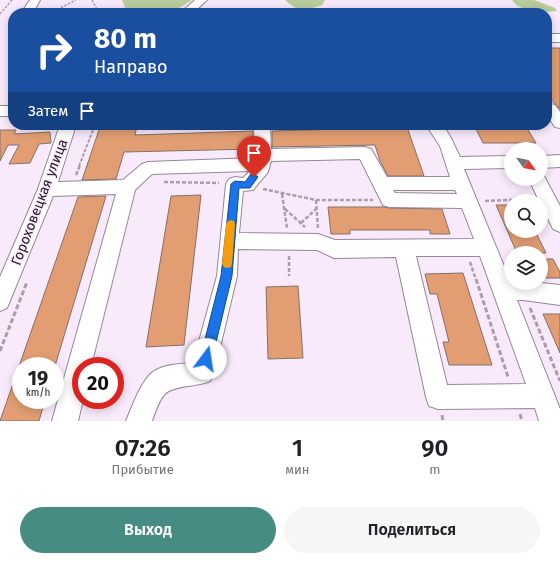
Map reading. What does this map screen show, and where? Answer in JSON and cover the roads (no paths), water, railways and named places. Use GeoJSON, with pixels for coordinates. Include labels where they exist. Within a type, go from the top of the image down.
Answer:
{"type":"FeatureCollection","features":[{"type":"Feature","properties":{"kind":"street"},"geometry":{"type":"LineString","coordinates":[[192,8],[202,0]]}},
{"type":"Feature","properties":{"kind":"street"},"geometry":{"type":"LineString","coordinates":[[552,111],[560,123]]}},
{"type":"Feature","properties":{"kind":"street","name":"Гороховецкая улица"},"geometry":{"type":"LineString","coordinates":[[0,301],[47,189],[66,130]]}},
{"type":"Feature","properties":{"kind":"street"},"geometry":{"type":"LineString","coordinates":[[139,421],[154,388],[163,378],[202,373],[227,276],[229,241],[241,185],[262,168],[262,130]]}},
{"type":"Feature","properties":{"kind":"street"},"geometry":{"type":"LineString","coordinates":[[438,130],[444,138],[465,192],[476,247],[514,291],[542,396],[552,421]]}},
{"type":"Feature","properties":{"kind":"street"},"geometry":{"type":"LineString","coordinates":[[65,421],[127,187],[148,168],[263,159],[365,154],[389,200],[465,192]]}},
{"type":"Feature","properties":{"kind":"street"},"geometry":{"type":"LineString","coordinates":[[548,162],[560,161]]}},
{"type":"Feature","properties":{"kind":"street"},"geometry":{"type":"LineString","coordinates":[[454,163],[504,162]]}},
{"type":"Feature","properties":{"kind":"street"},"geometry":{"type":"LineString","coordinates":[[382,184],[465,192]]}},
{"type":"Feature","properties":{"kind":"street"},"geometry":{"type":"LineString","coordinates":[[541,186],[560,224]]}},
{"type":"Feature","properties":{"kind":"street"},"geometry":{"type":"LineString","coordinates":[[47,189],[127,187]]}},
{"type":"Feature","properties":{"kind":"street"},"geometry":{"type":"LineString","coordinates":[[229,241],[318,240],[334,249],[476,247]]}},
{"type":"Feature","properties":{"kind":"street"},"geometry":{"type":"LineString","coordinates":[[404,248],[438,397],[542,396]]}},
{"type":"Feature","properties":{"kind":"street"},"geometry":{"type":"LineString","coordinates":[[514,291],[560,295]]}}]}
